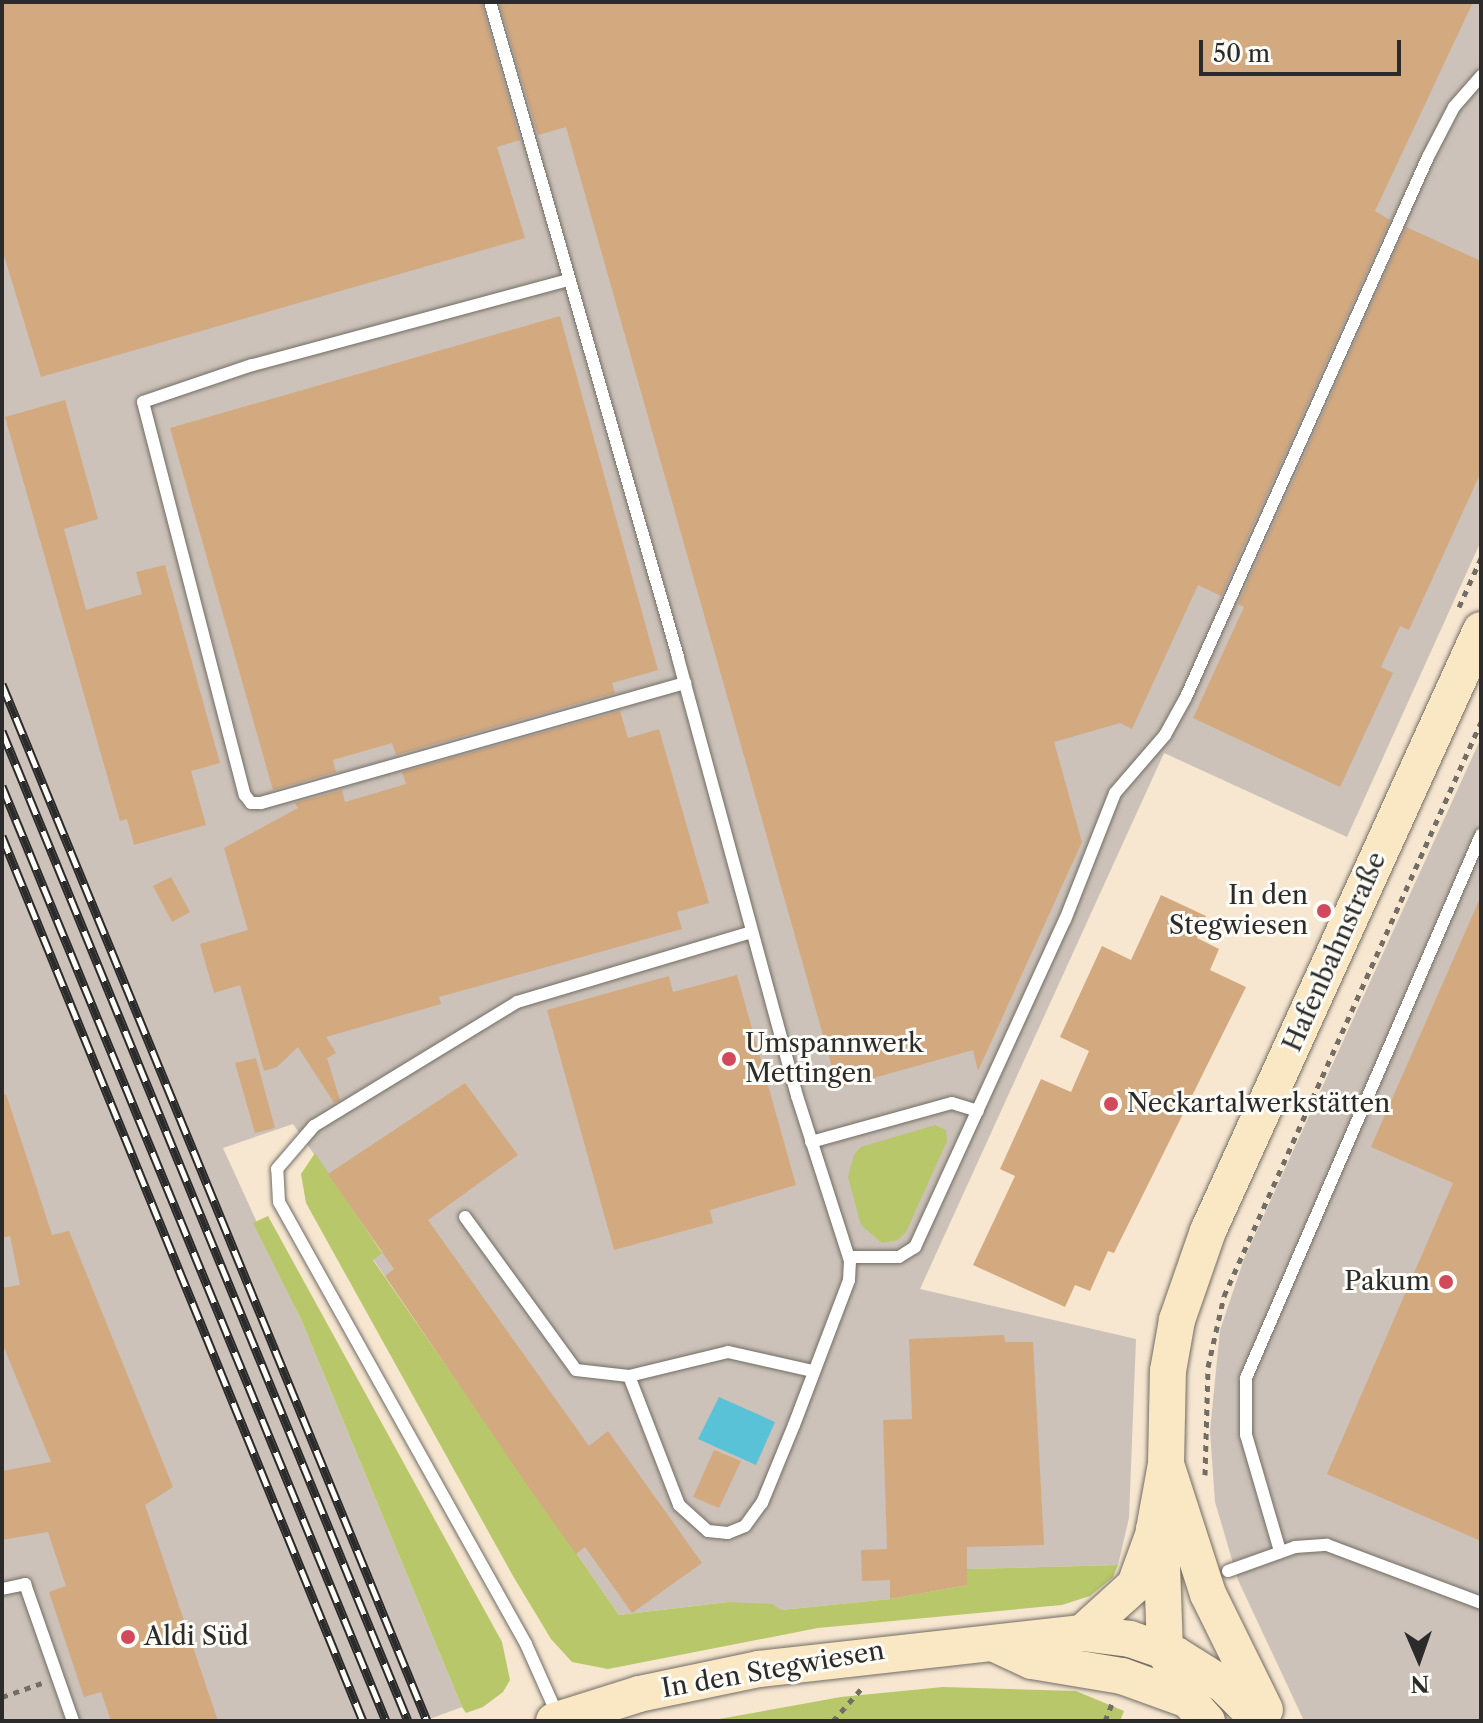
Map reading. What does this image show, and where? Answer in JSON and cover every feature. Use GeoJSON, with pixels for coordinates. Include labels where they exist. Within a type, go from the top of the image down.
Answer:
{"type":"FeatureCollection","features":[{"type":"Feature","properties":{"kind":"main road","name":"Hafenbahnstraße"},"geometry":{"type":"LineString","coordinates":[[1082,1633],[1135,1585],[1154,1530],[1166,1464],[1170,1356],[1198,1256],[1478,644]]}},
{"type":"Feature","properties":{"kind":"main road","name":"Hafenbahnstraße"},"geometry":{"type":"LineString","coordinates":[[1166,1464],[1218,1583],[1269,1721]]}},
{"type":"Feature","properties":{"kind":"main road","name":"Hafenbahnstraße"},"geometry":{"type":"LineString","coordinates":[[1154,1530],[1184,1680]]}},
{"type":"Feature","properties":{"kind":"main road","name":"Hafenbahnstraße"},"geometry":{"type":"LineString","coordinates":[[1184,1680],[1218,1583]]}},
{"type":"Feature","properties":{"kind":"main road","name":"In den Stegwiesen"},"geometry":{"type":"LineString","coordinates":[[556,1720],[620,1699],[759,1669],[896,1649],[997,1645],[1082,1633],[1184,1680]]}},
{"type":"Feature","properties":{"kind":"main road","name":"In den Stegwiesen"},"geometry":{"type":"LineString","coordinates":[[997,1645],[1032,1661],[1120,1687],[1184,1680]]}},
{"type":"Feature","properties":{"kind":"main road"},"geometry":{"type":"LineString","coordinates":[[1184,1680],[1231,1690],[1260,1721]]}},
{"type":"Feature","properties":{"kind":"lane"},"geometry":{"type":"LineString","coordinates":[[490,2],[685,683],[811,1142],[849,1257],[849,1280],[762,1503],[745,1526],[728,1533],[703,1528],[676,1501],[629,1376]]}},
{"type":"Feature","properties":{"kind":"lane"},"geometry":{"type":"LineString","coordinates":[[849,1257],[894,1258],[912,1251],[1096,850],[1115,793],[1165,735],[1186,697],[1428,157],[1454,107],[1481,76]]}},
{"type":"Feature","properties":{"kind":"lane"},"geometry":{"type":"LineString","coordinates":[[568,280],[265,361],[143,402],[245,795],[251,803],[261,803],[685,683]]}},
{"type":"Feature","properties":{"kind":"lane"},"geometry":{"type":"LineString","coordinates":[[1280,1551],[1246,1435],[1246,1378],[1481,835]]}},
{"type":"Feature","properties":{"kind":"lane"},"geometry":{"type":"LineString","coordinates":[[556,1720],[526,1644],[279,1202],[277,1169],[314,1126],[517,1002],[752,932]]}},
{"type":"Feature","properties":{"kind":"lane"},"geometry":{"type":"LineString","coordinates":[[811,1142],[952,1103],[978,1111]]}},
{"type":"Feature","properties":{"kind":"lane"},"geometry":{"type":"LineString","coordinates":[[465,1217],[576,1370],[629,1376],[721,1352],[813,1371]]}},
{"type":"Feature","properties":{"kind":"lane"},"geometry":{"type":"LineString","coordinates":[[1218,1583],[1280,1551],[1310,1545],[1336,1548],[1481,1603]]}},
{"type":"Feature","properties":{"kind":"lane"},"geometry":{"type":"LineString","coordinates":[[2,1589],[25,1584],[73,1721]]}},
{"type":"Feature","properties":{"kind":"path"},"geometry":{"type":"LineString","coordinates":[[1206,1483],[1208,1367],[1224,1296],[1481,722]]}},
{"type":"Feature","properties":{"kind":"path"},"geometry":{"type":"LineString","coordinates":[[2,1697],[58,1677]]}},
{"type":"Feature","properties":{"kind":"path"},"geometry":{"type":"LineString","coordinates":[[1105,1721],[1120,1687]]}},
{"type":"Feature","properties":{"kind":"shaded area"},"geometry":{"type":"Polygon","coordinates":[[[2,2],[1481,2],[1481,541],[1347,837],[1164,753],[920,1289],[1136,1339],[1129,1518],[1118,1565],[968,1569],[967,1585],[890,1599],[781,1610],[728,1602],[619,1615],[373,1259],[382,1252],[293,1124],[223,1148],[301,1319],[462,1707],[424,1721],[2,1721],[2,2]]]}},
{"type":"Feature","properties":{"kind":"shaded area"},"geometry":{"type":"Polygon","coordinates":[[[1481,738],[1481,1721],[1304,1721],[1238,1580],[1215,1502],[1210,1431],[1220,1330],[1244,1259],[1481,738]]]}},
{"type":"Feature","properties":{"kind":"green space"},"geometry":{"type":"Polygon","coordinates":[[[935,1125],[946,1130],[947,1141],[906,1232],[898,1240],[882,1243],[861,1225],[848,1177],[854,1155],[861,1147],[935,1125]]]}},
{"type":"Feature","properties":{"kind":"green space"},"geometry":{"type":"Polygon","coordinates":[[[315,1153],[382,1253],[373,1260],[619,1615],[728,1602],[772,1604],[781,1610],[890,1599],[967,1585],[967,1569],[1118,1565],[1113,1577],[1090,1596],[1062,1605],[818,1628],[608,1669],[572,1662],[551,1639],[513,1576],[306,1203],[301,1174],[315,1153]]]}},
{"type":"Feature","properties":{"kind":"green space"},"geometry":{"type":"Polygon","coordinates":[[[268,1216],[502,1642],[510,1680],[503,1692],[483,1707],[466,1713],[462,1707],[301,1319],[253,1223],[268,1216]]]}},
{"type":"Feature","properties":{"kind":"green space"},"geometry":{"type":"Polygon","coordinates":[[[943,1687],[1076,1691],[1124,1711],[1120,1721],[708,1721],[841,1697],[943,1687]]]}},
{"type":"Feature","properties":{"kind":"water"},"geometry":{"type":"Polygon","coordinates":[[[719,1397],[775,1422],[756,1465],[698,1439],[719,1397]]]}},
{"type":"Feature","properties":{"kind":"building"},"geometry":{"type":"Polygon","coordinates":[[[2,2],[481,2],[520,140],[497,147],[525,238],[41,377],[2,249],[2,2]]]}},
{"type":"Feature","properties":{"kind":"building"},"geometry":{"type":"Polygon","coordinates":[[[499,2],[1473,2],[1375,211],[1390,220],[1221,596],[1198,585],[1132,729],[1120,723],[1054,742],[1082,842],[978,1071],[973,1050],[838,1088],[566,127],[538,135],[499,2]]]}},
{"type":"Feature","properties":{"kind":"building"},"geometry":{"type":"Polygon","coordinates":[[[1406,227],[1481,261],[1481,472],[1409,630],[1400,626],[1381,667],[1393,673],[1340,787],[1193,718],[1244,607],[1238,604],[1406,227]]]}},
{"type":"Feature","properties":{"kind":"building"},"geometry":{"type":"Polygon","coordinates":[[[560,316],[658,670],[612,683],[615,693],[396,755],[392,743],[333,760],[336,772],[273,790],[170,428],[560,316]]]}},
{"type":"Feature","properties":{"kind":"building"},"geometry":{"type":"Polygon","coordinates":[[[65,400],[98,519],[64,529],[86,610],[142,594],[136,572],[165,565],[220,763],[191,771],[206,825],[134,845],[127,819],[120,821],[5,417],[65,400]]]}},
{"type":"Feature","properties":{"kind":"building"},"geometry":{"type":"Polygon","coordinates":[[[620,711],[628,738],[659,729],[709,903],[677,912],[682,929],[439,997],[441,1004],[326,1037],[336,1053],[327,1058],[340,1100],[334,1103],[298,1047],[277,1067],[264,1071],[240,985],[214,993],[200,944],[248,930],[224,848],[298,808],[295,803],[342,790],[345,802],[406,784],[402,772],[620,711]]]}},
{"type":"Feature","properties":{"kind":"building"},"geometry":{"type":"Polygon","coordinates":[[[171,877],[190,912],[172,922],[153,886],[171,877]]]}},
{"type":"Feature","properties":{"kind":"building","name":"Neckartalwerkstätten"},"geometry":{"type":"Polygon","coordinates":[[[1161,895],[1206,916],[1197,938],[1219,949],[1210,970],[1246,987],[1114,1253],[1108,1251],[1090,1291],[1075,1285],[1065,1307],[973,1265],[1015,1176],[1000,1169],[1041,1079],[1071,1092],[1089,1051],[1060,1037],[1102,946],[1131,960],[1161,895]]]}},
{"type":"Feature","properties":{"kind":"building","name":"Pakum"},"geometry":{"type":"Polygon","coordinates":[[[1481,896],[1481,1541],[1327,1474],[1453,1183],[1371,1147],[1481,896]]]}},
{"type":"Feature","properties":{"kind":"building"},"geometry":{"type":"Polygon","coordinates":[[[737,975],[796,1185],[710,1210],[713,1223],[614,1250],[547,1010],[669,976],[673,992],[737,975]]]}},
{"type":"Feature","properties":{"kind":"building"},"geometry":{"type":"Polygon","coordinates":[[[256,1058],[275,1128],[255,1133],[235,1063],[256,1058]]]}},
{"type":"Feature","properties":{"kind":"building"},"geometry":{"type":"Polygon","coordinates":[[[465,1083],[518,1155],[428,1220],[589,1446],[608,1431],[702,1563],[632,1613],[585,1547],[576,1554],[530,1489],[385,1276],[394,1269],[328,1174],[465,1083]]]}},
{"type":"Feature","properties":{"kind":"building"},"geometry":{"type":"Polygon","coordinates":[[[6,1094],[52,1235],[69,1231],[173,1487],[145,1505],[218,1721],[111,1721],[101,1692],[84,1697],[49,1592],[66,1586],[48,1532],[2,1540],[2,1471],[51,1462],[2,1343],[2,1288],[20,1285],[10,1236],[2,1238],[2,1095],[6,1094]]]}},
{"type":"Feature","properties":{"kind":"building"},"geometry":{"type":"Polygon","coordinates":[[[1004,1335],[1005,1342],[1033,1342],[1044,1545],[967,1547],[967,1585],[890,1599],[890,1580],[862,1581],[861,1550],[887,1549],[883,1420],[912,1419],[909,1339],[1004,1335]]]}},
{"type":"Feature","properties":{"kind":"building"},"geometry":{"type":"Polygon","coordinates":[[[714,1450],[741,1461],[719,1508],[693,1497],[714,1450]]]}},
{"type":"Feature","properties":{"kind":"railway"},"geometry":{"type":"LineString","coordinates":[[2,684],[427,1721]]}},
{"type":"Feature","properties":{"kind":"railway"},"geometry":{"type":"LineString","coordinates":[[2,731],[408,1721]]}},
{"type":"Feature","properties":{"kind":"railway"},"geometry":{"type":"LineString","coordinates":[[2,786],[386,1721]]}},
{"type":"Feature","properties":{"kind":"railway"},"geometry":{"type":"LineString","coordinates":[[2,836],[363,1721]]}},
{"type":"Feature","properties":{"kind":"place","name":"In den Stegwiesen"},"geometry":{"type":"Point","coordinates":[1324,911]}},
{"type":"Feature","properties":{"kind":"place","name":"Umspannwerk Mettingen"},"geometry":{"type":"Point","coordinates":[729,1059]}},
{"type":"Feature","properties":{"kind":"place","name":"Neckartalwerkstätten"},"geometry":{"type":"Point","coordinates":[1111,1104]}},
{"type":"Feature","properties":{"kind":"place","name":"Pakum"},"geometry":{"type":"Point","coordinates":[1446,1282]}},
{"type":"Feature","properties":{"kind":"place","name":"Aldi Süd"},"geometry":{"type":"Point","coordinates":[128,1637]}}]}
